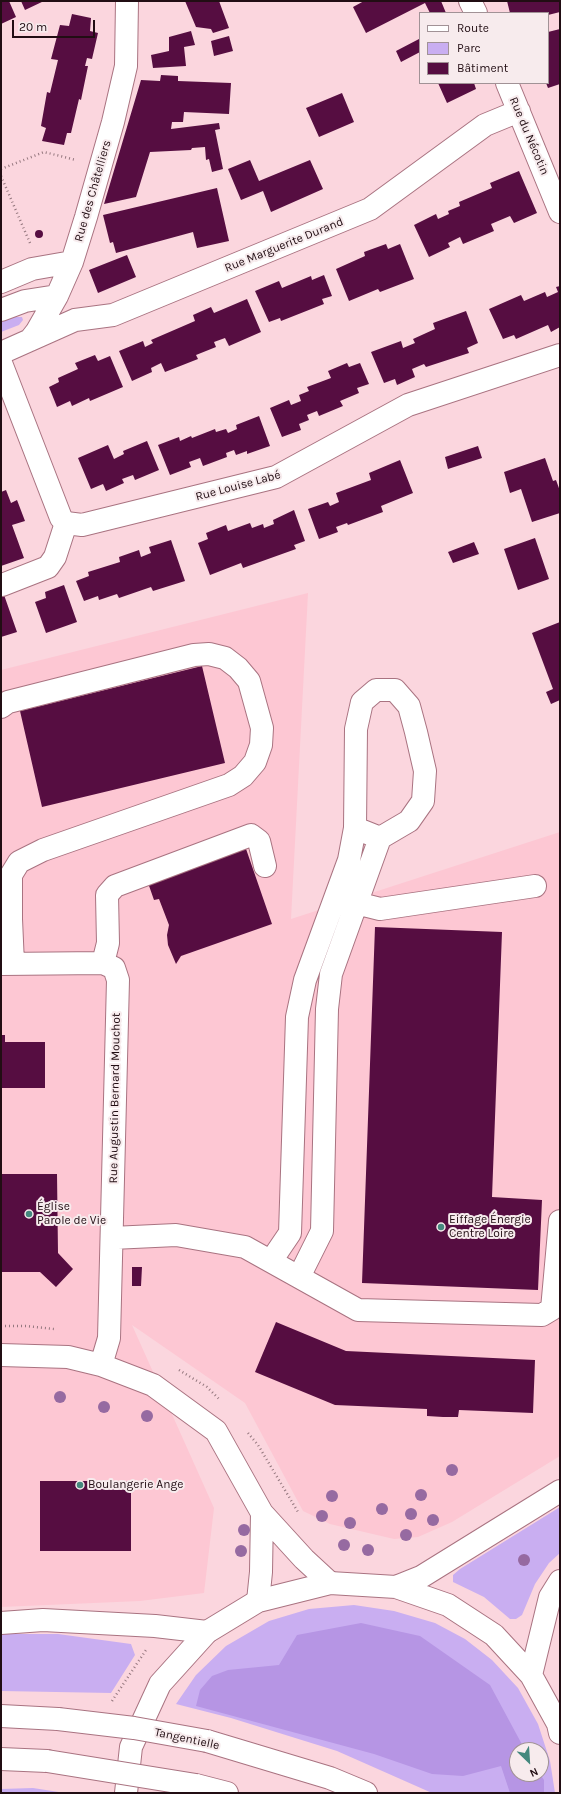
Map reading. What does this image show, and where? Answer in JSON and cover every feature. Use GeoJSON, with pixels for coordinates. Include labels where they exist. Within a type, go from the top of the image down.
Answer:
{"type":"FeatureCollection","features":[{"type":"Feature","properties":{"kind":"main road","name":"Rue des Châtelliers"},"geometry":{"type":"LineString","coordinates":[[30,340],[37,331],[56,296],[72,262],[113,122],[126,66],[127,1]]}},
{"type":"Feature","properties":{"kind":"main road"},"geometry":{"type":"LineString","coordinates":[[470,1],[476,12]]}},
{"type":"Feature","properties":{"kind":"main road","name":"Rue du Nécotin"},"geometry":{"type":"LineString","coordinates":[[507,84],[560,212]]}},
{"type":"Feature","properties":{"kind":"main road","name":"Rue Marguerite Durand"},"geometry":{"type":"LineString","coordinates":[[30,340],[75,320],[113,315],[370,209],[485,125],[519,111]]}},
{"type":"Feature","properties":{"kind":"main road"},"geometry":{"type":"LineString","coordinates":[[1,282],[32,269],[72,262]]}},
{"type":"Feature","properties":{"kind":"main road"},"geometry":{"type":"LineString","coordinates":[[1,310],[25,301],[56,296]]}},
{"type":"Feature","properties":{"kind":"main road"},"geometry":{"type":"LineString","coordinates":[[1,353],[30,340]]}},
{"type":"Feature","properties":{"kind":"main road","name":"Rue Louise Labé"},"geometry":{"type":"LineString","coordinates":[[66,523],[82,525],[276,477],[408,405],[560,355]]}},
{"type":"Feature","properties":{"kind":"main road"},"geometry":{"type":"LineString","coordinates":[[1,363],[58,512],[66,523],[55,557],[48,567],[2,585]]}},
{"type":"Feature","properties":{"kind":"main road"},"geometry":{"type":"LineString","coordinates":[[1,707],[8,702],[15,700],[194,655],[209,654],[225,658],[238,668],[249,681],[262,728],[261,745],[255,762],[244,776],[228,785],[43,850],[19,862],[6,874],[11,919],[7,964],[103,963],[108,943],[107,896],[115,886],[251,835],[259,841],[265,866]]}},
{"type":"Feature","properties":{"kind":"main road"},"geometry":{"type":"LineString","coordinates":[[271,1261],[290,1234],[297,1017],[305,980],[350,860],[355,828],[356,729],[362,702],[376,690],[395,690],[409,706],[416,732],[425,771],[423,801],[409,821],[380,838],[331,974],[327,1009],[322,1231],[299,1277]]}},
{"type":"Feature","properties":{"kind":"main road"},"geometry":{"type":"LineString","coordinates":[[355,828],[380,838]]}},
{"type":"Feature","properties":{"kind":"main road"},"geometry":{"type":"LineString","coordinates":[[356,903],[380,909],[535,886]]}},
{"type":"Feature","properties":{"kind":"main road","name":"Rue Augustin Bernard Mouchot"},"geometry":{"type":"LineString","coordinates":[[101,1365],[109,1338],[118,980],[114,968],[103,963]]}},
{"type":"Feature","properties":{"kind":"main road"},"geometry":{"type":"LineString","coordinates":[[112,1238],[176,1235],[245,1246],[358,1310],[542,1315],[552,1310],[560,1221]]}},
{"type":"Feature","properties":{"kind":"main road"},"geometry":{"type":"LineString","coordinates":[[1,1356],[68,1356],[101,1365],[153,1385],[216,1431],[262,1513],[304,1559],[330,1583]]}},
{"type":"Feature","properties":{"kind":"main road"},"geometry":{"type":"LineString","coordinates":[[396,1588],[421,1577],[560,1491]]}},
{"type":"Feature","properties":{"kind":"main road"},"geometry":{"type":"LineString","coordinates":[[258,1601],[261,1572],[262,1513]]}},
{"type":"Feature","properties":{"kind":"main road"},"geometry":{"type":"LineString","coordinates":[[531,1675],[550,1597],[560,1581]]}},
{"type":"Feature","properties":{"kind":"main road"},"geometry":{"type":"LineString","coordinates":[[126,1793],[131,1747],[160,1684],[207,1632],[258,1601],[330,1583],[396,1588],[448,1605],[494,1635],[531,1675],[558,1724],[560,1733]]}},
{"type":"Feature","properties":{"kind":"main road"},"geometry":{"type":"LineString","coordinates":[[1,1623],[43,1620],[155,1626],[207,1632]]}},
{"type":"Feature","properties":{"kind":"main road","name":"Tangentielle"},"geometry":{"type":"LineString","coordinates":[[1,1716],[58,1719],[134,1728],[207,1741],[330,1778],[366,1793]]}},
{"type":"Feature","properties":{"kind":"main road"},"geometry":{"type":"LineString","coordinates":[[1,1759],[46,1761],[196,1785],[227,1793]]}},
{"type":"Feature","properties":{"kind":"path"},"geometry":{"type":"LineString","coordinates":[[1,169],[44,152],[79,160]]}},
{"type":"Feature","properties":{"kind":"path"},"geometry":{"type":"LineString","coordinates":[[1,176],[30,244]]}},
{"type":"Feature","properties":{"kind":"shaded area"},"geometry":{"type":"Polygon","coordinates":[[[308,593],[291,919],[560,832],[560,1456],[452,1522],[418,1537],[394,1539],[330,1524],[303,1511],[245,1403],[132,1325],[214,1508],[204,1593],[140,1601],[1,1607],[1,670],[308,593]]]}},
{"type":"Feature","properties":{"kind":"shaded area"},"geometry":{"type":"Polygon","coordinates":[[[361,1623],[420,1636],[490,1685],[521,1742],[509,1742],[509,1782],[544,1782],[544,1793],[510,1793],[501,1766],[463,1776],[432,1774],[374,1754],[196,1706],[200,1690],[212,1676],[228,1670],[279,1665],[297,1635],[361,1623]]]}},
{"type":"Feature","properties":{"kind":"green space"},"geometry":{"type":"Polygon","coordinates":[[[22,317],[23,320],[19,325],[1,332],[1,318],[22,317]]]}},
{"type":"Feature","properties":{"kind":"green space"},"geometry":{"type":"Polygon","coordinates":[[[560,1507],[560,1553],[549,1563],[535,1584],[522,1615],[516,1619],[510,1619],[484,1597],[453,1582],[453,1575],[460,1569],[560,1507]]]}},
{"type":"Feature","properties":{"kind":"green space"},"geometry":{"type":"Polygon","coordinates":[[[354,1605],[394,1611],[435,1623],[465,1639],[492,1660],[518,1688],[538,1724],[544,1742],[509,1742],[509,1782],[549,1782],[549,1758],[555,1793],[432,1793],[337,1751],[231,1718],[176,1704],[196,1675],[226,1646],[269,1621],[309,1609],[354,1605]]]}},
{"type":"Feature","properties":{"kind":"green space"},"geometry":{"type":"Polygon","coordinates":[[[1,1634],[58,1634],[131,1644],[135,1655],[111,1693],[1,1691],[1,1634]]]}},
{"type":"Feature","properties":{"kind":"green space"},"geometry":{"type":"Polygon","coordinates":[[[33,1788],[65,1793],[1,1793],[1,1789],[33,1788]]]}},
{"type":"Feature","properties":{"kind":"building"},"geometry":{"type":"Polygon","coordinates":[[[1,1],[9,1],[16,17],[1,24],[1,1]]]}},
{"type":"Feature","properties":{"kind":"building"},"geometry":{"type":"Polygon","coordinates":[[[21,1],[44,1],[25,10],[21,1]]]}},
{"type":"Feature","properties":{"kind":"building"},"geometry":{"type":"Polygon","coordinates":[[[185,1],[219,1],[229,28],[213,33],[211,29],[196,27],[185,1]]]}},
{"type":"Feature","properties":{"kind":"building"},"geometry":{"type":"Polygon","coordinates":[[[364,1],[441,1],[446,12],[430,12],[425,3],[366,33],[353,7],[364,1]]]}},
{"type":"Feature","properties":{"kind":"building"},"geometry":{"type":"Polygon","coordinates":[[[507,1],[560,1],[560,12],[549,15],[549,12],[510,12],[507,1]]]}},
{"type":"Feature","properties":{"kind":"building"},"geometry":{"type":"Polygon","coordinates":[[[72,14],[91,18],[90,31],[98,33],[92,59],[87,58],[85,66],[88,66],[81,100],[79,99],[71,133],[67,133],[64,145],[42,141],[46,128],[41,126],[47,92],[50,93],[58,60],[51,59],[60,25],[69,26],[72,14]]]}},
{"type":"Feature","properties":{"kind":"building"},"geometry":{"type":"Polygon","coordinates":[[[560,29],[560,84],[548,88],[546,84],[549,84],[549,32],[560,29]]]}},
{"type":"Feature","properties":{"kind":"building"},"geometry":{"type":"Polygon","coordinates":[[[191,31],[195,45],[184,47],[186,66],[153,68],[151,55],[169,51],[169,37],[191,31]]]}},
{"type":"Feature","properties":{"kind":"building"},"geometry":{"type":"Polygon","coordinates":[[[229,36],[233,51],[214,56],[211,41],[229,36]]]}},
{"type":"Feature","properties":{"kind":"building"},"geometry":{"type":"Polygon","coordinates":[[[419,39],[419,53],[401,62],[396,51],[419,39]]]}},
{"type":"Feature","properties":{"kind":"building"},"geometry":{"type":"Polygon","coordinates":[[[161,75],[178,76],[178,81],[231,83],[229,114],[184,112],[183,122],[172,122],[171,129],[219,123],[220,129],[215,130],[223,169],[212,172],[209,159],[206,160],[205,147],[192,148],[191,150],[150,152],[136,197],[104,204],[141,80],[160,81],[161,75]]]}},
{"type":"Feature","properties":{"kind":"building"},"geometry":{"type":"Polygon","coordinates":[[[438,84],[474,84],[476,89],[447,103],[438,84]]]}},
{"type":"Feature","properties":{"kind":"building"},"geometry":{"type":"Polygon","coordinates":[[[342,93],[354,122],[319,137],[306,108],[342,93]]]}},
{"type":"Feature","properties":{"kind":"building"},"geometry":{"type":"Polygon","coordinates":[[[250,160],[259,181],[310,160],[323,189],[271,212],[263,191],[241,200],[228,169],[250,160]]]}},
{"type":"Feature","properties":{"kind":"building"},"geometry":{"type":"Polygon","coordinates":[[[519,171],[537,213],[514,223],[510,216],[491,224],[494,231],[463,244],[460,237],[448,243],[450,247],[429,257],[414,225],[436,214],[438,219],[449,214],[448,211],[460,206],[459,202],[492,188],[490,183],[519,171]]]}},
{"type":"Feature","properties":{"kind":"building"},"geometry":{"type":"Polygon","coordinates":[[[217,188],[229,241],[197,248],[193,232],[116,253],[113,242],[110,243],[103,215],[217,188]]]}},
{"type":"Feature","properties":{"kind":"building"},"geometry":{"type":"Polygon","coordinates":[[[37,230],[41,230],[43,234],[41,238],[37,238],[35,236],[35,232],[37,230]]]}},
{"type":"Feature","properties":{"kind":"building"},"geometry":{"type":"Polygon","coordinates":[[[386,244],[388,249],[400,244],[414,279],[380,292],[378,289],[349,301],[336,269],[365,256],[364,252],[386,244]]]}},
{"type":"Feature","properties":{"kind":"building"},"geometry":{"type":"Polygon","coordinates":[[[127,255],[136,277],[98,293],[89,270],[127,255]]]}},
{"type":"Feature","properties":{"kind":"building"},"geometry":{"type":"Polygon","coordinates":[[[324,275],[332,296],[322,299],[324,304],[281,321],[280,318],[269,322],[255,291],[279,281],[282,288],[311,276],[312,280],[324,275]]]}},
{"type":"Feature","properties":{"kind":"building"},"geometry":{"type":"Polygon","coordinates":[[[560,286],[560,327],[551,332],[548,325],[516,339],[514,335],[503,339],[489,309],[521,295],[524,301],[545,292],[547,297],[558,292],[556,287],[560,286]]]}},
{"type":"Feature","properties":{"kind":"building"},"geometry":{"type":"Polygon","coordinates":[[[247,299],[261,332],[229,346],[225,338],[214,342],[216,347],[196,355],[198,359],[165,372],[161,363],[151,368],[152,372],[132,381],[119,351],[143,341],[145,347],[153,343],[151,340],[195,321],[193,315],[211,307],[214,313],[247,299]]]}},
{"type":"Feature","properties":{"kind":"building"},"geometry":{"type":"Polygon","coordinates":[[[466,311],[478,343],[467,348],[469,353],[426,367],[424,364],[412,369],[415,377],[397,385],[395,379],[384,383],[371,352],[401,341],[403,348],[415,343],[413,339],[435,329],[433,323],[466,311]]]}},
{"type":"Feature","properties":{"kind":"building"},"geometry":{"type":"Polygon","coordinates":[[[95,355],[98,361],[110,356],[123,387],[90,401],[89,398],[72,406],[70,401],[57,407],[49,387],[59,382],[58,378],[78,369],[75,363],[95,355]]]}},
{"type":"Feature","properties":{"kind":"building"},"geometry":{"type":"Polygon","coordinates":[[[347,363],[349,367],[360,363],[369,384],[357,388],[359,393],[340,401],[343,406],[319,416],[317,411],[307,415],[309,420],[299,424],[301,430],[282,437],[270,408],[289,400],[291,405],[301,401],[299,395],[309,391],[307,387],[331,378],[328,371],[347,363]]]}},
{"type":"Feature","properties":{"kind":"building"},"geometry":{"type":"Polygon","coordinates":[[[259,416],[270,446],[247,454],[247,451],[236,455],[234,450],[226,453],[227,457],[203,466],[200,458],[189,462],[191,467],[170,475],[158,445],[179,437],[180,441],[191,436],[192,438],[215,429],[216,432],[226,429],[228,433],[237,429],[236,425],[259,416]]]}},
{"type":"Feature","properties":{"kind":"building"},"geometry":{"type":"Polygon","coordinates":[[[147,441],[159,470],[135,480],[133,475],[122,479],[124,483],[106,491],[103,484],[91,489],[78,458],[108,445],[114,459],[124,454],[123,451],[147,441]]]}},
{"type":"Feature","properties":{"kind":"building"},"geometry":{"type":"Polygon","coordinates":[[[478,446],[482,458],[448,469],[445,457],[478,446]]]}},
{"type":"Feature","properties":{"kind":"building"},"geometry":{"type":"Polygon","coordinates":[[[545,458],[553,481],[556,480],[560,491],[560,513],[532,522],[521,489],[510,493],[504,472],[545,458]]]}},
{"type":"Feature","properties":{"kind":"building"},"geometry":{"type":"Polygon","coordinates":[[[400,460],[413,493],[381,506],[383,512],[348,525],[347,523],[336,527],[338,532],[319,539],[308,509],[328,502],[330,506],[339,502],[336,493],[371,480],[369,473],[400,460]]]}},
{"type":"Feature","properties":{"kind":"building"},"geometry":{"type":"Polygon","coordinates":[[[6,490],[11,503],[17,500],[25,521],[12,525],[24,558],[1,566],[1,492],[6,490]]]}},
{"type":"Feature","properties":{"kind":"building"},"geometry":{"type":"Polygon","coordinates":[[[294,510],[305,541],[294,545],[296,549],[243,568],[241,563],[210,575],[198,543],[208,539],[206,533],[226,525],[228,531],[250,523],[252,528],[263,524],[264,528],[274,524],[273,520],[294,510]]]}},
{"type":"Feature","properties":{"kind":"building"},"geometry":{"type":"Polygon","coordinates":[[[535,538],[549,579],[518,590],[504,549],[535,538]]]}},
{"type":"Feature","properties":{"kind":"building"},"geometry":{"type":"Polygon","coordinates":[[[171,540],[185,581],[153,591],[151,587],[119,598],[117,594],[99,600],[98,596],[84,601],[76,581],[89,576],[88,572],[120,562],[119,557],[139,550],[141,557],[151,553],[149,547],[171,540]]]}},
{"type":"Feature","properties":{"kind":"building"},"geometry":{"type":"Polygon","coordinates":[[[474,542],[479,554],[453,563],[448,552],[474,542]]]}},
{"type":"Feature","properties":{"kind":"building"},"geometry":{"type":"Polygon","coordinates":[[[64,585],[77,622],[46,633],[35,602],[46,598],[45,592],[64,585]]]}},
{"type":"Feature","properties":{"kind":"building"},"geometry":{"type":"Polygon","coordinates":[[[3,592],[17,632],[1,637],[1,593],[3,592]]]}},
{"type":"Feature","properties":{"kind":"building"},"geometry":{"type":"Polygon","coordinates":[[[560,622],[560,700],[551,704],[546,692],[553,689],[532,633],[560,622]]]}},
{"type":"Feature","properties":{"kind":"building"},"geometry":{"type":"Polygon","coordinates":[[[202,666],[225,763],[42,807],[20,711],[202,666]]]}},
{"type":"Feature","properties":{"kind":"building"},"geometry":{"type":"Polygon","coordinates":[[[245,846],[272,924],[181,956],[176,964],[168,945],[167,935],[169,925],[159,899],[154,900],[147,880],[245,846]]]}},
{"type":"Feature","properties":{"kind":"building"},"geometry":{"type":"Polygon","coordinates":[[[375,927],[502,932],[492,1197],[542,1200],[538,1290],[362,1283],[375,927]]]}},
{"type":"Feature","properties":{"kind":"building"},"geometry":{"type":"Polygon","coordinates":[[[1,1035],[5,1035],[5,1042],[45,1042],[45,1088],[1,1088],[1,1035]]]}},
{"type":"Feature","properties":{"kind":"building","name":"Église Parole de Vie"},"geometry":{"type":"Polygon","coordinates":[[[1,1174],[57,1174],[58,1253],[73,1269],[56,1287],[40,1272],[1,1272],[1,1174]]]}},
{"type":"Feature","properties":{"kind":"building"},"geometry":{"type":"Polygon","coordinates":[[[132,1267],[142,1267],[141,1286],[132,1286],[132,1267]]]}},
{"type":"Feature","properties":{"kind":"building"},"geometry":{"type":"Polygon","coordinates":[[[276,1322],[346,1351],[535,1360],[533,1413],[459,1410],[458,1417],[443,1417],[427,1416],[427,1409],[335,1405],[255,1372],[276,1322]]]}},
{"type":"Feature","properties":{"kind":"building"},"geometry":{"type":"Polygon","coordinates":[[[40,1481],[131,1481],[131,1551],[40,1551],[40,1481]]]}},
{"type":"Feature","properties":{"kind":"place","name":"Église Parole de Vie"},"geometry":{"type":"Point","coordinates":[29,1214]}},
{"type":"Feature","properties":{"kind":"place","name":"Eiffage Énergie Centre Loire"},"geometry":{"type":"Point","coordinates":[441,1227]}},
{"type":"Feature","properties":{"kind":"place","name":"Boulangerie Ange"},"geometry":{"type":"Point","coordinates":[80,1485]}}]}
